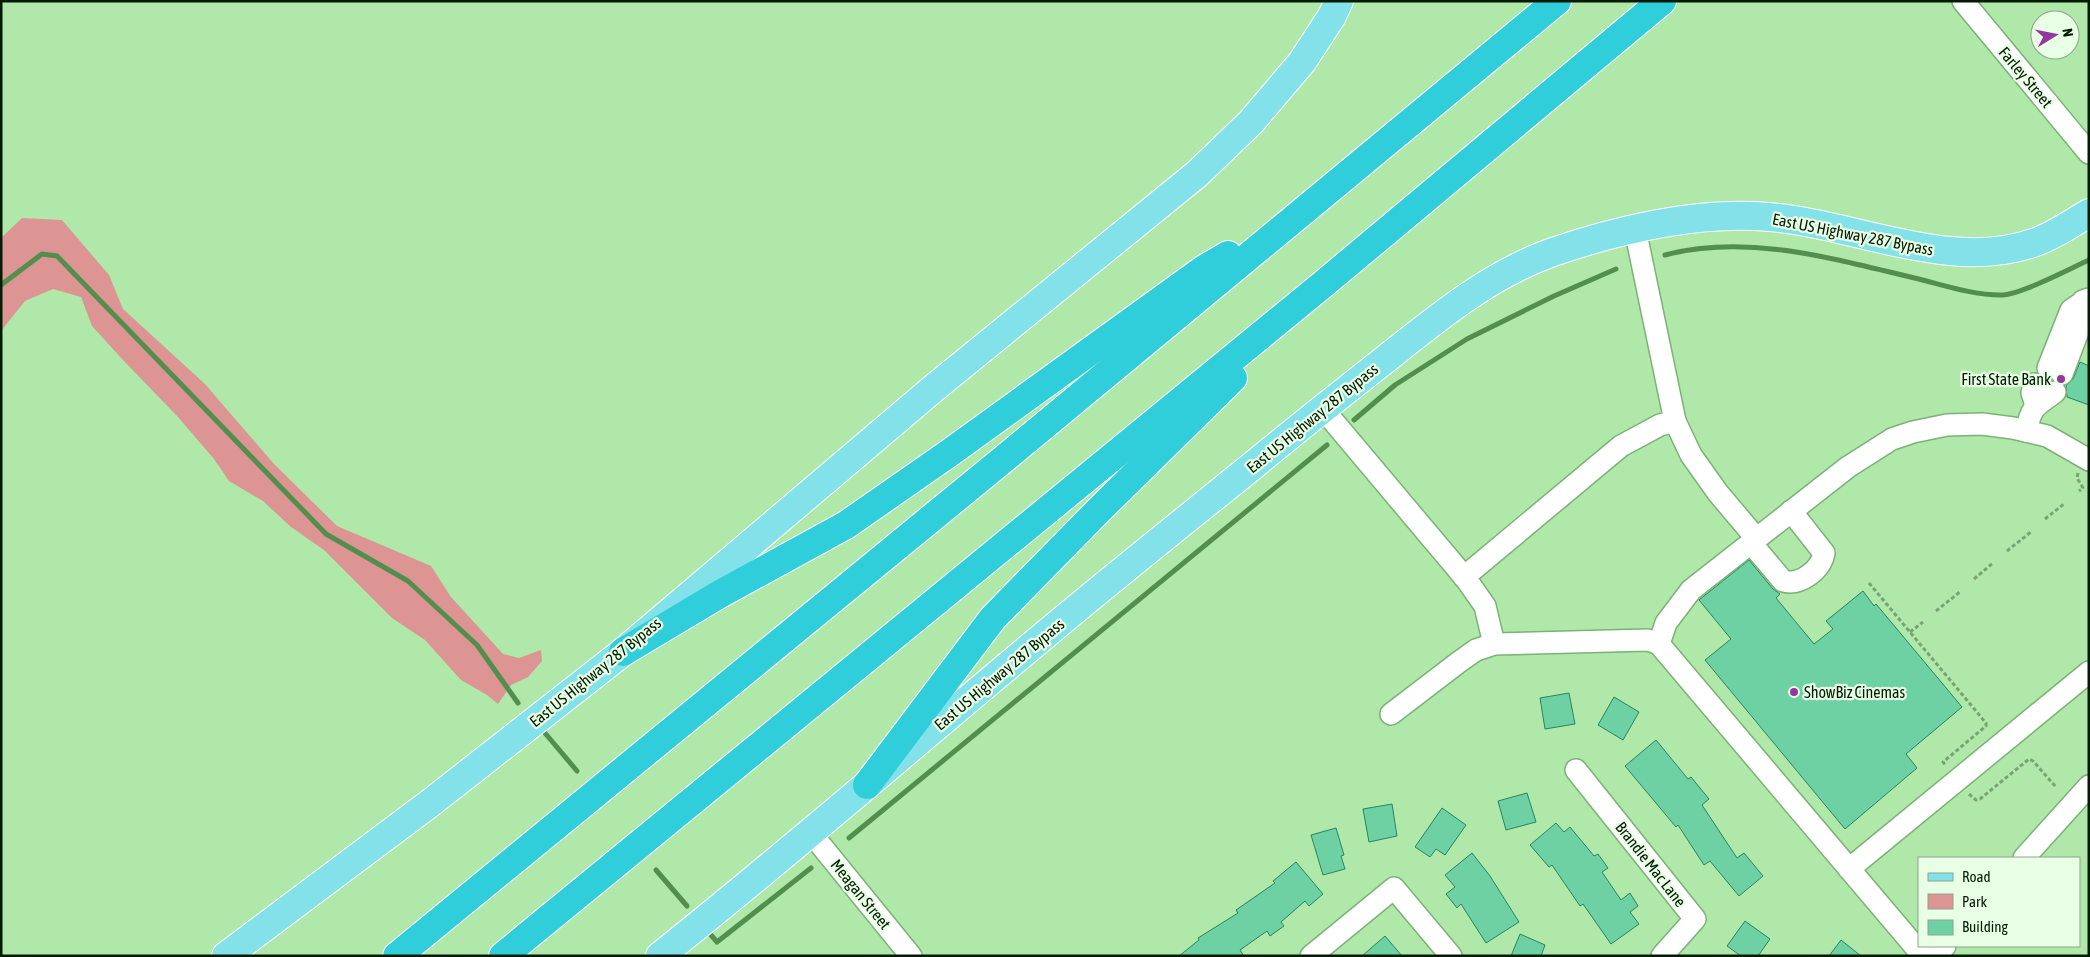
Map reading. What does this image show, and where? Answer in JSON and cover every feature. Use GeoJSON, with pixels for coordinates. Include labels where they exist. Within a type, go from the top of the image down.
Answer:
{"type":"FeatureCollection","features":[{"type":"Feature","properties":{"kind":"highway"},"geometry":{"type":"LineString","coordinates":[[397,956],[1557,1]]}},
{"type":"Feature","properties":{"kind":"highway"},"geometry":{"type":"LineString","coordinates":[[503,956],[1321,286],[1662,1]]}},
{"type":"Feature","properties":{"kind":"highway"},"geometry":{"type":"LineString","coordinates":[[867,785],[993,618],[1098,510],[1238,372],[1433,207],[1442,197],[1451,178]]}},
{"type":"Feature","properties":{"kind":"highway"},"geometry":{"type":"LineString","coordinates":[[623,652],[720,594],[846,524],[948,454],[1204,269],[1233,252],[1269,240]]}},
{"type":"Feature","properties":{"kind":"main road","name":"East US Highway 287 Bypass"},"geometry":{"type":"LineString","coordinates":[[226,956],[429,804],[623,652],[934,388],[1197,174],[1252,122],[1302,62],[1332,16],[1338,1]]}},
{"type":"Feature","properties":{"kind":"main road","name":"East US Highway 287 Bypass"},"geometry":{"type":"LineString","coordinates":[[660,956],[751,884],[1054,627],[1323,409],[1449,309],[1502,275],[1547,254],[1594,239],[1635,228],[1705,219],[1764,216],[1800,220],[1886,238],[1924,249],[1952,252],[1997,251],[2036,242],[2089,214]]}},
{"type":"Feature","properties":{"kind":"street","name":"Farley Street"},"geometry":{"type":"LineString","coordinates":[[1963,1],[2089,153]]}},
{"type":"Feature","properties":{"kind":"street"},"geometry":{"type":"LineString","coordinates":[[1635,228],[1675,420],[1691,455],[1783,581],[1790,584],[1798,582],[1822,563],[1824,553],[1792,511]]}},
{"type":"Feature","properties":{"kind":"street"},"geometry":{"type":"LineString","coordinates":[[2026,431],[2030,413],[2047,384],[2081,303]]}},
{"type":"Feature","properties":{"kind":"street"},"geometry":{"type":"LineString","coordinates":[[1323,409],[1464,577],[1485,606],[1494,644]]}},
{"type":"Feature","properties":{"kind":"street"},"geometry":{"type":"LineString","coordinates":[[1464,577],[1620,446],[1660,425],[1675,420]]}},
{"type":"Feature","properties":{"kind":"street"},"geometry":{"type":"LineString","coordinates":[[1659,644],[1666,623],[1691,590],[1848,467],[1892,439],[1913,432],[1947,425],[1982,424],[2047,436],[2085,464]]}},
{"type":"Feature","properties":{"kind":"street"},"geometry":{"type":"LineString","coordinates":[[1391,714],[1458,662],[1476,650],[1494,644],[1648,640],[1659,644],[1923,956]]}},
{"type":"Feature","properties":{"kind":"street"},"geometry":{"type":"LineString","coordinates":[[1849,869],[2089,672]]}},
{"type":"Feature","properties":{"kind":"street","name":"Brandie Mac Lane"},"geometry":{"type":"LineString","coordinates":[[1576,770],[1695,919],[1662,956]]}},
{"type":"Feature","properties":{"kind":"street"},"geometry":{"type":"LineString","coordinates":[[2025,857],[2089,786]]}},
{"type":"Feature","properties":{"kind":"street","name":"Meagan Street"},"geometry":{"type":"LineString","coordinates":[[811,833],[911,956]]}},
{"type":"Feature","properties":{"kind":"street"},"geometry":{"type":"LineString","coordinates":[[1311,956],[1394,888],[1451,956]]}},
{"type":"Feature","properties":{"kind":"path"},"geometry":{"type":"LineString","coordinates":[[2079,492],[2084,488],[2077,478],[2085,464]]}},
{"type":"Feature","properties":{"kind":"path"},"geometry":{"type":"LineString","coordinates":[[2045,519],[2065,503]]}},
{"type":"Feature","properties":{"kind":"path"},"geometry":{"type":"LineString","coordinates":[[2008,551],[2032,531]]}},
{"type":"Feature","properties":{"kind":"path"},"geometry":{"type":"LineString","coordinates":[[1974,579],[1993,563]]}},
{"type":"Feature","properties":{"kind":"path"},"geometry":{"type":"LineString","coordinates":[[1869,583],[1986,723],[1986,726],[1943,762],[1951,772]]}},
{"type":"Feature","properties":{"kind":"path"},"geometry":{"type":"LineString","coordinates":[[1936,611],[1960,591]]}},
{"type":"Feature","properties":{"kind":"path"},"geometry":{"type":"LineString","coordinates":[[1910,632],[1922,622]]}},
{"type":"Feature","properties":{"kind":"path"},"geometry":{"type":"LineString","coordinates":[[1964,787],[1972,798],[1980,799],[2029,759],[2056,787]]}},
{"type":"Feature","properties":{"kind":"green space"},"geometry":{"type":"Polygon","coordinates":[[[22,218],[62,220],[109,275],[123,309],[205,384],[274,464],[337,526],[431,566],[451,597],[503,654],[519,658],[541,650],[542,661],[528,677],[511,685],[498,704],[487,695],[461,680],[425,640],[392,618],[324,550],[291,527],[263,501],[229,481],[214,459],[178,417],[92,326],[81,297],[53,289],[25,301],[1,331],[1,238],[22,218]]]}},
{"type":"Feature","properties":{"kind":"building"},"geometry":{"type":"Polygon","coordinates":[[[2080,362],[2089,366],[2089,405],[2067,397],[2066,386],[2073,379],[2080,362]]]}},
{"type":"Feature","properties":{"kind":"building","name":"ShowBiz Cinemas"},"geometry":{"type":"Polygon","coordinates":[[[1749,560],[1773,589],[1780,594],[1776,598],[1814,644],[1833,629],[1826,621],[1863,591],[1962,707],[1906,754],[1917,768],[1845,829],[1705,660],[1731,639],[1699,600],[1749,560]]]}},
{"type":"Feature","properties":{"kind":"building"},"geometry":{"type":"Polygon","coordinates":[[[1569,693],[1575,724],[1545,729],[1540,698],[1569,693]]]}},
{"type":"Feature","properties":{"kind":"building"},"geometry":{"type":"Polygon","coordinates":[[[1614,697],[1639,712],[1623,740],[1598,725],[1614,697]]]}},
{"type":"Feature","properties":{"kind":"building"},"geometry":{"type":"Polygon","coordinates":[[[1656,740],[1688,779],[1691,777],[1709,799],[1702,805],[1737,858],[1744,853],[1763,876],[1739,896],[1710,861],[1704,865],[1678,825],[1676,827],[1625,766],[1656,740]]]}},
{"type":"Feature","properties":{"kind":"building"},"geometry":{"type":"Polygon","coordinates":[[[1527,793],[1536,822],[1506,830],[1498,801],[1527,793]]]}},
{"type":"Feature","properties":{"kind":"building"},"geometry":{"type":"Polygon","coordinates":[[[1392,804],[1397,836],[1369,842],[1363,809],[1392,804]]]}},
{"type":"Feature","properties":{"kind":"building"},"geometry":{"type":"Polygon","coordinates":[[[1442,808],[1466,825],[1445,855],[1436,849],[1430,857],[1415,847],[1442,808]]]}},
{"type":"Feature","properties":{"kind":"building"},"geometry":{"type":"Polygon","coordinates":[[[1556,823],[1564,832],[1570,827],[1594,856],[1598,854],[1608,868],[1602,872],[1621,900],[1630,893],[1638,906],[1630,912],[1639,924],[1611,944],[1583,904],[1580,906],[1552,865],[1549,867],[1530,845],[1556,823]]]}},
{"type":"Feature","properties":{"kind":"building"},"geometry":{"type":"Polygon","coordinates":[[[1336,828],[1344,855],[1341,856],[1345,869],[1323,875],[1311,835],[1336,828]]]}},
{"type":"Feature","properties":{"kind":"building"},"geometry":{"type":"Polygon","coordinates":[[[1472,853],[1490,876],[1519,922],[1486,943],[1461,904],[1457,908],[1446,894],[1455,887],[1445,875],[1472,853]]]}},
{"type":"Feature","properties":{"kind":"building"},"geometry":{"type":"Polygon","coordinates":[[[1296,862],[1323,894],[1309,906],[1305,901],[1281,922],[1284,926],[1270,936],[1267,931],[1240,950],[1244,956],[1179,956],[1199,940],[1198,938],[1238,913],[1236,910],[1275,883],[1273,881],[1296,862]]]}},
{"type":"Feature","properties":{"kind":"building"},"geometry":{"type":"Polygon","coordinates":[[[1745,921],[1770,939],[1758,956],[1741,956],[1727,946],[1745,921]]]}},
{"type":"Feature","properties":{"kind":"building"},"geometry":{"type":"Polygon","coordinates":[[[1520,934],[1545,945],[1541,956],[1511,956],[1520,934]]]}},
{"type":"Feature","properties":{"kind":"building"},"geometry":{"type":"Polygon","coordinates":[[[1385,936],[1402,956],[1362,956],[1385,936]]]}},
{"type":"Feature","properties":{"kind":"building"},"geometry":{"type":"Polygon","coordinates":[[[1841,940],[1861,956],[1829,956],[1841,940]]]}},
{"type":"Feature","properties":{"kind":"waterway"},"geometry":{"type":"LineString","coordinates":[[1665,255],[1697,249],[1761,248],[1825,257],[1970,292],[1991,295],[2020,291],[2089,260]]}},
{"type":"Feature","properties":{"kind":"waterway"},"geometry":{"type":"LineString","coordinates":[[1,285],[42,254],[57,256],[326,534],[408,581],[477,645],[518,703]]}},
{"type":"Feature","properties":{"kind":"waterway"},"geometry":{"type":"LineString","coordinates":[[1354,420],[1395,385],[1467,339],[1554,296],[1616,269]]}},
{"type":"Feature","properties":{"kind":"waterway"},"geometry":{"type":"LineString","coordinates":[[849,838],[1327,445]]}},
{"type":"Feature","properties":{"kind":"waterway"},"geometry":{"type":"LineString","coordinates":[[545,733],[577,771]]}},
{"type":"Feature","properties":{"kind":"waterway"},"geometry":{"type":"LineString","coordinates":[[711,935],[717,942],[811,868]]}},
{"type":"Feature","properties":{"kind":"waterway"},"geometry":{"type":"LineString","coordinates":[[656,870],[687,906]]}},
{"type":"Feature","properties":{"kind":"place","name":"First State Bank"},"geometry":{"type":"Point","coordinates":[2061,379]}},
{"type":"Feature","properties":{"kind":"place","name":"ShowBiz Cinemas"},"geometry":{"type":"Point","coordinates":[1794,692]}}]}
